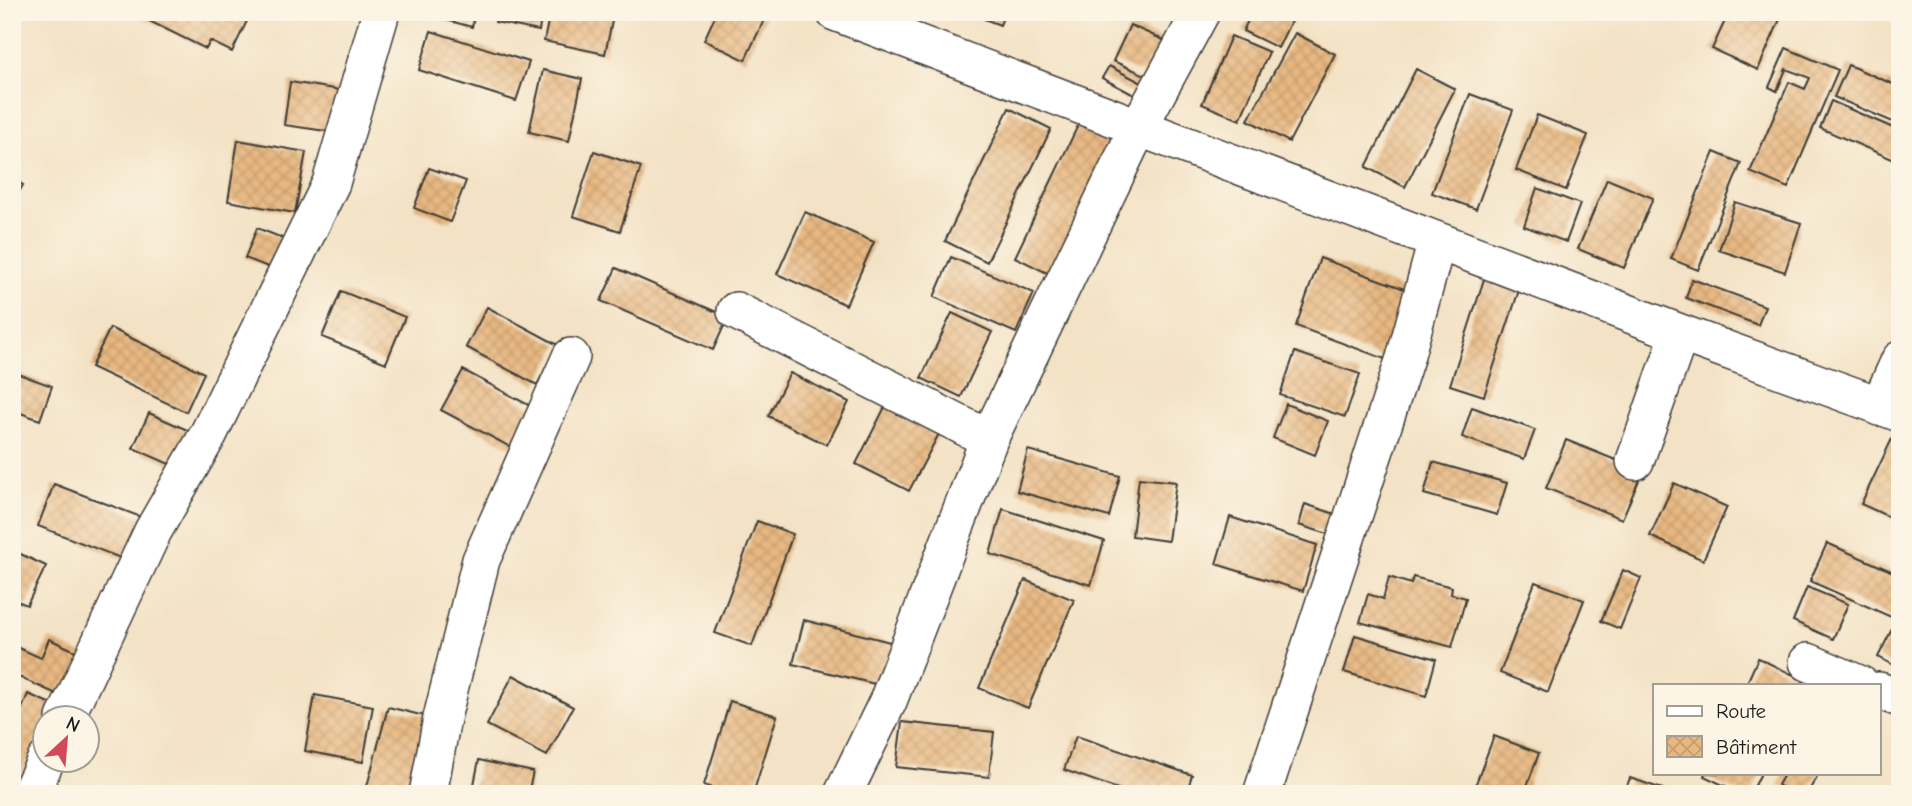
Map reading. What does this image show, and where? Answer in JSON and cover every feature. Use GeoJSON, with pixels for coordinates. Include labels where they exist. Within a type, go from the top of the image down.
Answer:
{"type":"FeatureCollection","features":[{"type":"Feature","properties":{"kind":"street"},"geometry":{"type":"LineString","coordinates":[[72,704],[153,531],[208,435],[331,183],[381,12]]}},
{"type":"Feature","properties":{"kind":"street"},"geometry":{"type":"LineString","coordinates":[[835,12],[1889,410],[1900,360]]}},
{"type":"Feature","properties":{"kind":"street"},"geometry":{"type":"LineString","coordinates":[[843,794],[887,701],[989,439],[1138,128],[1201,12]]}},
{"type":"Feature","properties":{"kind":"street"},"geometry":{"type":"LineString","coordinates":[[1262,794],[1405,358],[1437,241]]}},
{"type":"Feature","properties":{"kind":"street"},"geometry":{"type":"LineString","coordinates":[[736,312],[989,439]]}},
{"type":"Feature","properties":{"kind":"street"},"geometry":{"type":"LineString","coordinates":[[1635,461],[1680,333]]}},
{"type":"Feature","properties":{"kind":"street"},"geometry":{"type":"LineString","coordinates":[[428,794],[442,718],[481,560],[571,357]]}},
{"type":"Feature","properties":{"kind":"street"},"geometry":{"type":"LineString","coordinates":[[1808,662],[1859,684]]}},
{"type":"Feature","properties":{"kind":"street"},"geometry":{"type":"LineString","coordinates":[[1881,692],[1900,698]]}},
{"type":"Feature","properties":{"kind":"street"},"geometry":{"type":"LineString","coordinates":[[30,794],[39,774]]}},
{"type":"Feature","properties":{"kind":"building"},"geometry":{"type":"Polygon","coordinates":[[[131,12],[214,12],[221,16],[223,12],[234,12],[248,19],[232,52],[210,41],[206,49],[131,12]]]}},
{"type":"Feature","properties":{"kind":"building"},"geometry":{"type":"Polygon","coordinates":[[[437,12],[475,12],[472,27],[435,17],[437,12]]]}},
{"type":"Feature","properties":{"kind":"building"},"geometry":{"type":"Polygon","coordinates":[[[497,12],[542,12],[539,31],[495,22],[497,12]]]}},
{"type":"Feature","properties":{"kind":"building"},"geometry":{"type":"Polygon","coordinates":[[[550,12],[614,12],[605,54],[544,41],[550,12]]]}},
{"type":"Feature","properties":{"kind":"building"},"geometry":{"type":"Polygon","coordinates":[[[717,12],[759,12],[766,16],[745,60],[704,40],[717,12]]]}},
{"type":"Feature","properties":{"kind":"building"},"geometry":{"type":"Polygon","coordinates":[[[966,12],[1005,12],[1000,25],[966,12]]]}},
{"type":"Feature","properties":{"kind":"building"},"geometry":{"type":"Polygon","coordinates":[[[1252,12],[1277,12],[1292,19],[1278,48],[1243,31],[1252,12]]]}},
{"type":"Feature","properties":{"kind":"building"},"geometry":{"type":"Polygon","coordinates":[[[1729,12],[1769,12],[1781,17],[1758,70],[1712,49],[1729,12]]]}},
{"type":"Feature","properties":{"kind":"building"},"geometry":{"type":"Polygon","coordinates":[[[1130,25],[1168,42],[1152,78],[1113,61],[1130,25]]]}},
{"type":"Feature","properties":{"kind":"building"},"geometry":{"type":"Polygon","coordinates":[[[431,31],[529,62],[516,101],[419,70],[431,31]]]}},
{"type":"Feature","properties":{"kind":"building"},"geometry":{"type":"Polygon","coordinates":[[[1295,33],[1335,54],[1289,142],[1248,120],[1295,33]]]}},
{"type":"Feature","properties":{"kind":"building"},"geometry":{"type":"Polygon","coordinates":[[[1231,36],[1269,52],[1240,120],[1202,104],[1231,36]]]}},
{"type":"Feature","properties":{"kind":"building"},"geometry":{"type":"Polygon","coordinates":[[[1786,48],[1838,70],[1788,188],[1750,172],[1789,82],[1805,89],[1810,78],[1786,69],[1777,91],[1769,87],[1786,48]]]}},
{"type":"Feature","properties":{"kind":"building"},"geometry":{"type":"Polygon","coordinates":[[[1848,65],[1900,87],[1900,125],[1834,97],[1848,65]]]}},
{"type":"Feature","properties":{"kind":"building"},"geometry":{"type":"Polygon","coordinates":[[[1109,66],[1142,83],[1136,96],[1102,78],[1109,66]]]}},
{"type":"Feature","properties":{"kind":"building"},"geometry":{"type":"Polygon","coordinates":[[[1416,69],[1455,89],[1405,187],[1366,167],[1416,69]]]}},
{"type":"Feature","properties":{"kind":"building"},"geometry":{"type":"Polygon","coordinates":[[[543,70],[582,79],[569,141],[529,132],[543,70]]]}},
{"type":"Feature","properties":{"kind":"building"},"geometry":{"type":"Polygon","coordinates":[[[290,82],[347,91],[340,133],[284,125],[290,82]]]}},
{"type":"Feature","properties":{"kind":"building"},"geometry":{"type":"Polygon","coordinates":[[[1470,94],[1513,110],[1476,209],[1432,193],[1470,94]]]}},
{"type":"Feature","properties":{"kind":"building"},"geometry":{"type":"Polygon","coordinates":[[[1831,101],[1900,131],[1899,162],[1820,128],[1831,101]]]}},
{"type":"Feature","properties":{"kind":"building"},"geometry":{"type":"Polygon","coordinates":[[[1009,108],[1051,129],[987,262],[945,241],[1009,108]]]}},
{"type":"Feature","properties":{"kind":"building"},"geometry":{"type":"Polygon","coordinates":[[[1537,115],[1588,135],[1566,190],[1516,170],[1537,115]]]}},
{"type":"Feature","properties":{"kind":"building"},"geometry":{"type":"Polygon","coordinates":[[[1081,119],[1121,138],[1055,277],[1015,257],[1081,119]]]}},
{"type":"Feature","properties":{"kind":"building"},"geometry":{"type":"Polygon","coordinates":[[[238,140],[306,152],[295,213],[228,201],[238,140]]]}},
{"type":"Feature","properties":{"kind":"building"},"geometry":{"type":"Polygon","coordinates":[[[594,151],[641,167],[620,231],[573,216],[594,151]]]}},
{"type":"Feature","properties":{"kind":"building"},"geometry":{"type":"Polygon","coordinates":[[[1714,152],[1741,163],[1698,270],[1671,259],[1714,152]]]}},
{"type":"Feature","properties":{"kind":"building"},"geometry":{"type":"Polygon","coordinates":[[[429,168],[466,181],[450,222],[414,208],[429,168]]]}},
{"type":"Feature","properties":{"kind":"building"},"geometry":{"type":"Polygon","coordinates":[[[12,179],[23,185],[12,205],[12,179]]]}},
{"type":"Feature","properties":{"kind":"building"},"geometry":{"type":"Polygon","coordinates":[[[1607,179],[1653,198],[1624,268],[1578,249],[1607,179]]]}},
{"type":"Feature","properties":{"kind":"building"},"geometry":{"type":"Polygon","coordinates":[[[1537,188],[1580,204],[1566,242],[1524,226],[1537,188]]]}},
{"type":"Feature","properties":{"kind":"building"},"geometry":{"type":"Polygon","coordinates":[[[1735,202],[1801,223],[1785,272],[1719,250],[1735,202]]]}},
{"type":"Feature","properties":{"kind":"building"},"geometry":{"type":"Polygon","coordinates":[[[805,212],[874,242],[846,305],[777,274],[805,212]]]}},
{"type":"Feature","properties":{"kind":"building"},"geometry":{"type":"Polygon","coordinates":[[[257,228],[285,239],[273,269],[245,258],[257,228]]]}},
{"type":"Feature","properties":{"kind":"building"},"geometry":{"type":"Polygon","coordinates":[[[951,257],[1034,293],[1016,333],[934,297],[951,257]]]}},
{"type":"Feature","properties":{"kind":"building"},"geometry":{"type":"Polygon","coordinates":[[[1320,258],[1410,291],[1385,359],[1296,326],[1320,258]]]}},
{"type":"Feature","properties":{"kind":"building"},"geometry":{"type":"Polygon","coordinates":[[[616,268],[728,317],[713,350],[601,301],[616,268]]]}},
{"type":"Feature","properties":{"kind":"building"},"geometry":{"type":"Polygon","coordinates":[[[1485,276],[1520,287],[1484,396],[1450,385],[1485,276]]]}},
{"type":"Feature","properties":{"kind":"building"},"geometry":{"type":"Polygon","coordinates":[[[1692,279],[1765,306],[1758,325],[1686,298],[1692,279]]]}},
{"type":"Feature","properties":{"kind":"building"},"geometry":{"type":"Polygon","coordinates":[[[341,291],[405,317],[386,363],[322,337],[341,291]]]}},
{"type":"Feature","properties":{"kind":"building"},"geometry":{"type":"Polygon","coordinates":[[[487,307],[558,345],[537,385],[466,347],[487,307]]]}},
{"type":"Feature","properties":{"kind":"building"},"geometry":{"type":"Polygon","coordinates":[[[952,313],[992,332],[961,397],[921,378],[952,313]]]}},
{"type":"Feature","properties":{"kind":"building"},"geometry":{"type":"Polygon","coordinates":[[[110,328],[204,373],[186,412],[91,367],[110,328]]]}},
{"type":"Feature","properties":{"kind":"building"},"geometry":{"type":"Polygon","coordinates":[[[1295,352],[1360,374],[1345,417],[1280,395],[1295,352]]]}},
{"type":"Feature","properties":{"kind":"building"},"geometry":{"type":"Polygon","coordinates":[[[463,370],[534,408],[512,448],[441,410],[463,370]]]}},
{"type":"Feature","properties":{"kind":"building"},"geometry":{"type":"Polygon","coordinates":[[[16,373],[52,386],[40,420],[12,410],[12,384],[16,373]]]}},
{"type":"Feature","properties":{"kind":"building"},"geometry":{"type":"Polygon","coordinates":[[[790,373],[849,402],[827,445],[768,416],[790,373]]]}},
{"type":"Feature","properties":{"kind":"building"},"geometry":{"type":"Polygon","coordinates":[[[890,397],[944,424],[909,491],[856,464],[890,397]]]}},
{"type":"Feature","properties":{"kind":"building"},"geometry":{"type":"Polygon","coordinates":[[[1286,404],[1328,421],[1315,455],[1273,438],[1286,404]]]}},
{"type":"Feature","properties":{"kind":"building"},"geometry":{"type":"Polygon","coordinates":[[[1472,407],[1535,430],[1524,459],[1462,437],[1472,407]]]}},
{"type":"Feature","properties":{"kind":"building"},"geometry":{"type":"Polygon","coordinates":[[[149,413],[210,440],[194,475],[133,448],[149,413]]]}},
{"type":"Feature","properties":{"kind":"building"},"geometry":{"type":"Polygon","coordinates":[[[1898,426],[1900,427],[1900,522],[1861,504],[1898,426]]]}},
{"type":"Feature","properties":{"kind":"building"},"geometry":{"type":"Polygon","coordinates":[[[1566,440],[1643,471],[1622,519],[1546,488],[1566,440]]]}},
{"type":"Feature","properties":{"kind":"building"},"geometry":{"type":"Polygon","coordinates":[[[1028,450],[1120,476],[1109,517],[1017,491],[1028,450]]]}},
{"type":"Feature","properties":{"kind":"building"},"geometry":{"type":"Polygon","coordinates":[[[1433,462],[1507,483],[1497,515],[1424,494],[1433,462]]]}},
{"type":"Feature","properties":{"kind":"building"},"geometry":{"type":"Polygon","coordinates":[[[1139,478],[1176,482],[1168,541],[1132,536],[1139,478]]]}},
{"type":"Feature","properties":{"kind":"building"},"geometry":{"type":"Polygon","coordinates":[[[1674,483],[1727,507],[1703,560],[1650,536],[1674,483]]]}},
{"type":"Feature","properties":{"kind":"building"},"geometry":{"type":"Polygon","coordinates":[[[54,484],[157,523],[141,566],[38,526],[54,484]]]}},
{"type":"Feature","properties":{"kind":"building"},"geometry":{"type":"Polygon","coordinates":[[[1305,504],[1335,514],[1328,534],[1299,525],[1305,504]]]}},
{"type":"Feature","properties":{"kind":"building"},"geometry":{"type":"Polygon","coordinates":[[[1003,509],[1104,541],[1091,585],[990,554],[1003,509]]]}},
{"type":"Feature","properties":{"kind":"building"},"geometry":{"type":"Polygon","coordinates":[[[1230,517],[1317,545],[1303,591],[1216,564],[1230,517]]]}},
{"type":"Feature","properties":{"kind":"building"},"geometry":{"type":"Polygon","coordinates":[[[757,521],[793,534],[752,646],[715,633],[757,521]]]}},
{"type":"Feature","properties":{"kind":"building"},"geometry":{"type":"Polygon","coordinates":[[[1827,543],[1900,575],[1900,621],[1810,581],[1827,543]]]}},
{"type":"Feature","properties":{"kind":"building"},"geometry":{"type":"Polygon","coordinates":[[[12,550],[46,566],[27,605],[12,599],[12,550]]]}},
{"type":"Feature","properties":{"kind":"building"},"geometry":{"type":"Polygon","coordinates":[[[1623,570],[1641,578],[1620,629],[1601,621],[1623,570]]]}},
{"type":"Feature","properties":{"kind":"building"},"geometry":{"type":"Polygon","coordinates":[[[1389,577],[1411,584],[1413,577],[1452,587],[1451,594],[1466,598],[1452,647],[1360,622],[1368,594],[1383,599],[1389,577]]]}},
{"type":"Feature","properties":{"kind":"building"},"geometry":{"type":"Polygon","coordinates":[[[1025,580],[1074,600],[1028,708],[979,688],[1025,580]]]}},
{"type":"Feature","properties":{"kind":"building"},"geometry":{"type":"Polygon","coordinates":[[[1535,582],[1584,600],[1548,692],[1500,673],[1535,582]]]}},
{"type":"Feature","properties":{"kind":"building"},"geometry":{"type":"Polygon","coordinates":[[[1807,587],[1848,604],[1833,639],[1793,621],[1807,587]]]}},
{"type":"Feature","properties":{"kind":"building"},"geometry":{"type":"Polygon","coordinates":[[[804,620],[894,643],[883,686],[793,664],[804,620]]]}},
{"type":"Feature","properties":{"kind":"building"},"geometry":{"type":"Polygon","coordinates":[[[1892,629],[1900,633],[1900,652],[1893,665],[1878,657],[1892,629]]]}},
{"type":"Feature","properties":{"kind":"building"},"geometry":{"type":"Polygon","coordinates":[[[1355,635],[1436,659],[1426,696],[1344,672],[1355,635]]]}},
{"type":"Feature","properties":{"kind":"building"},"geometry":{"type":"Polygon","coordinates":[[[49,639],[102,663],[84,704],[12,674],[12,645],[41,658],[49,639]]]}},
{"type":"Feature","properties":{"kind":"building"},"geometry":{"type":"Polygon","coordinates":[[[1758,658],[1804,680],[1802,684],[1746,684],[1758,658]]]}},
{"type":"Feature","properties":{"kind":"building"},"geometry":{"type":"Polygon","coordinates":[[[513,675],[573,707],[547,756],[487,725],[513,675]]]}},
{"type":"Feature","properties":{"kind":"building"},"geometry":{"type":"Polygon","coordinates":[[[28,694],[51,704],[32,704],[32,774],[41,774],[35,792],[12,782],[12,732],[28,694]]]}},
{"type":"Feature","properties":{"kind":"building"},"geometry":{"type":"Polygon","coordinates":[[[315,695],[373,706],[363,762],[305,751],[315,695]]]}},
{"type":"Feature","properties":{"kind":"building"},"geometry":{"type":"Polygon","coordinates":[[[730,701],[777,716],[753,794],[730,794],[704,785],[730,701]]]}},
{"type":"Feature","properties":{"kind":"building"},"geometry":{"type":"Polygon","coordinates":[[[388,707],[437,719],[418,794],[365,794],[388,707]]]}},
{"type":"Feature","properties":{"kind":"building"},"geometry":{"type":"Polygon","coordinates":[[[902,722],[994,732],[989,777],[896,767],[902,722]]]}},
{"type":"Feature","properties":{"kind":"building"},"geometry":{"type":"Polygon","coordinates":[[[1076,736],[1192,775],[1186,794],[1132,794],[1064,770],[1076,736]]]}},
{"type":"Feature","properties":{"kind":"building"},"geometry":{"type":"Polygon","coordinates":[[[1494,736],[1539,753],[1524,794],[1472,794],[1494,736]]]}},
{"type":"Feature","properties":{"kind":"building"},"geometry":{"type":"Polygon","coordinates":[[[479,760],[533,772],[528,794],[472,794],[479,760]]]}},
{"type":"Feature","properties":{"kind":"building"},"geometry":{"type":"Polygon","coordinates":[[[1761,774],[1751,794],[1742,794],[1704,776],[1761,774]]]}},
{"type":"Feature","properties":{"kind":"building"},"geometry":{"type":"Polygon","coordinates":[[[1784,774],[1818,774],[1807,794],[1794,794],[1778,785],[1784,774]]]}},
{"type":"Feature","properties":{"kind":"building"},"geometry":{"type":"Polygon","coordinates":[[[1630,778],[1674,793],[1674,794],[1624,794],[1630,778]]]}}]}
